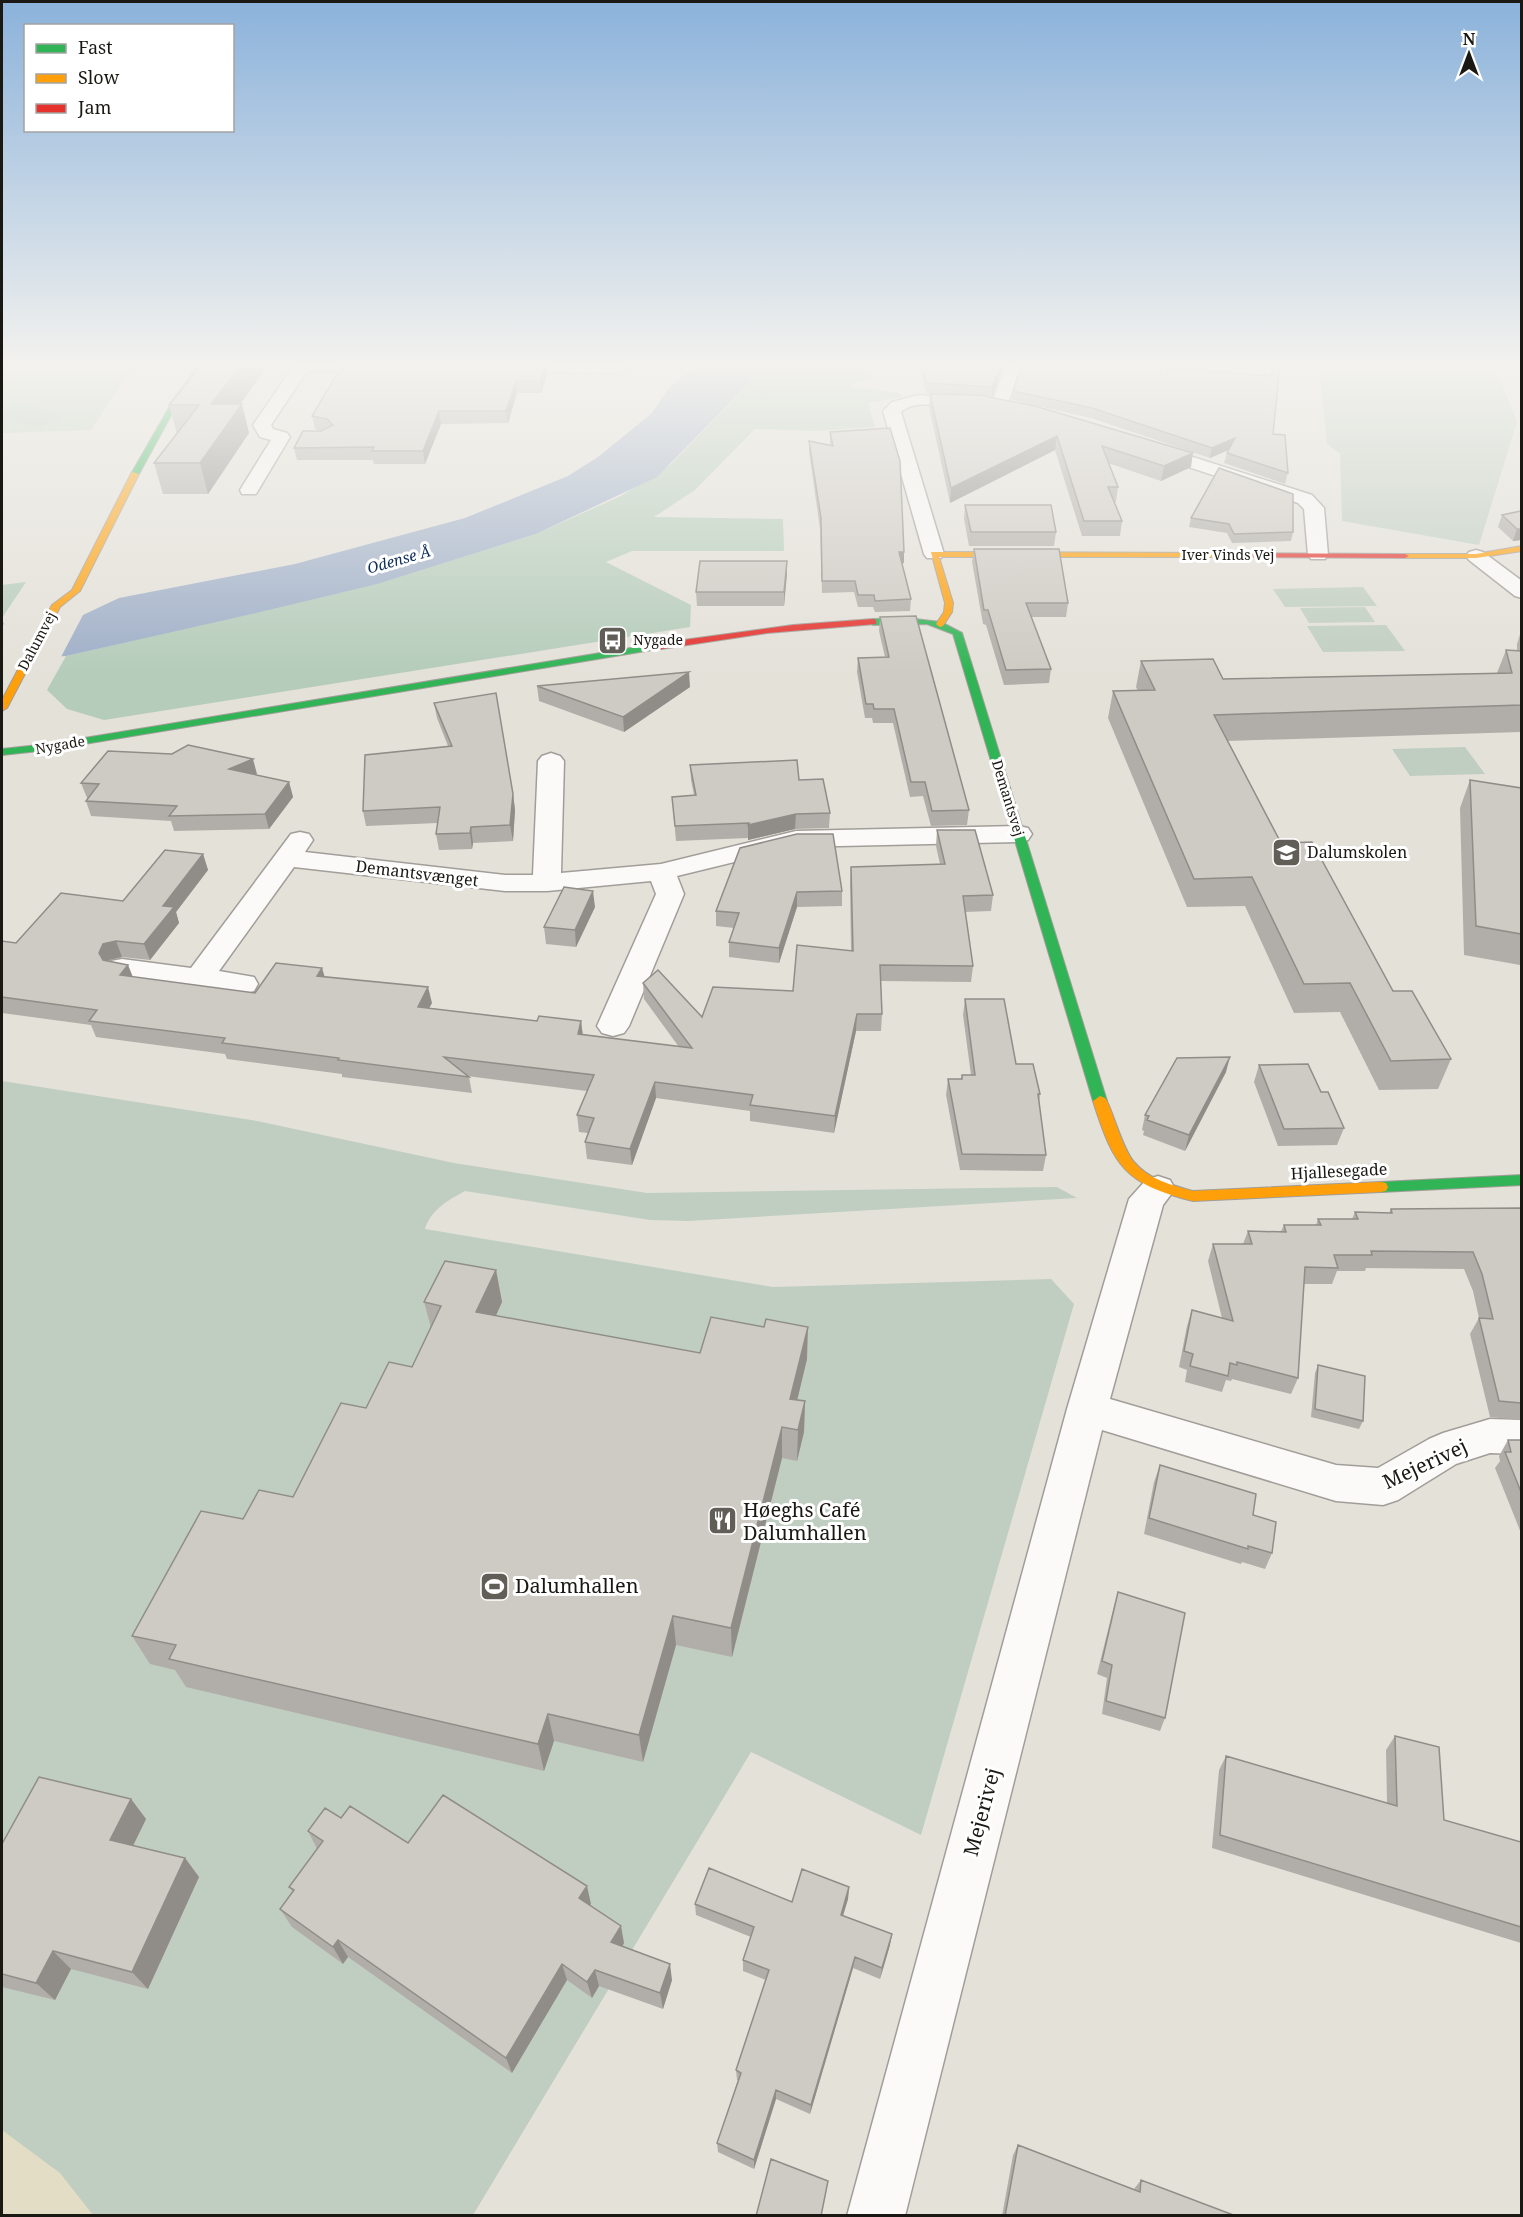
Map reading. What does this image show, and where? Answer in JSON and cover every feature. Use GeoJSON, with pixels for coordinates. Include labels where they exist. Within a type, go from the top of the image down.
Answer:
{"type":"FeatureCollection","features":[{"type":"Feature","properties":{"kind":"street","name":"Dalumvej"},"geometry":{"type":"LineString","coordinates":[[2,708],[53,600],[76,591],[138,467]]}},
{"type":"Feature","properties":{"kind":"street"},"geometry":{"type":"LineString","coordinates":[[249,490],[263,467]]}},
{"type":"Feature","properties":{"kind":"street"},"geometry":{"type":"LineString","coordinates":[[908,467],[949,603],[948,612],[940,624]]}},
{"type":"Feature","properties":{"kind":"street"},"geometry":{"type":"LineString","coordinates":[[1208,467],[1305,500],[1314,508],[1318,555]]}},
{"type":"Feature","properties":{"kind":"street","name":"Iver Vinds Vej"},"geometry":{"type":"LineString","coordinates":[[934,554],[1476,556],[1521,548]]}},
{"type":"Feature","properties":{"kind":"street"},"geometry":{"type":"LineString","coordinates":[[1476,556],[1521,592]]}},
{"type":"Feature","properties":{"kind":"street","name":"Nygade"},"geometry":{"type":"LineString","coordinates":[[2,752],[48,747],[763,630],[848,622],[921,620],[940,624]]}},
{"type":"Feature","properties":{"kind":"street","name":"Demantsvej"},"geometry":{"type":"LineString","coordinates":[[940,624],[957,633],[1114,1146],[1134,1176],[1158,1189]]}},
{"type":"Feature","properties":{"kind":"street","name":"Nygade"},"geometry":{"type":"LineString","coordinates":[[50,733],[118,734]]}},
{"type":"Feature","properties":{"kind":"street"},"geometry":{"type":"LineString","coordinates":[[547,883],[551,761]]}},
{"type":"Feature","properties":{"kind":"street","name":"Demantsvænget"},"geometry":{"type":"LineString","coordinates":[[199,978],[294,848],[506,883],[547,883],[661,872],[796,839],[1019,834]]}},
{"type":"Feature","properties":{"kind":"street"},"geometry":{"type":"LineString","coordinates":[[613,1026],[669,894],[661,872]]}},
{"type":"Feature","properties":{"kind":"street"},"geometry":{"type":"LineString","coordinates":[[122,968],[243,984]]}},
{"type":"Feature","properties":{"kind":"street","name":"Hjallesegade"},"geometry":{"type":"LineString","coordinates":[[1158,1189],[1192,1196],[1521,1180]]}},
{"type":"Feature","properties":{"kind":"street","name":"Mejerivej"},"geometry":{"type":"LineString","coordinates":[[876,2216],[1087,1409],[1147,1199],[1158,1189]]}},
{"type":"Feature","properties":{"kind":"street","name":"Mejerivej"},"geometry":{"type":"LineString","coordinates":[[1087,1409],[1336,1483],[1383,1487],[1443,1451],[1490,1436],[1521,1437]]}},
{"type":"Feature","properties":{"kind":"green space"},"geometry":{"type":"Polygon","coordinates":[[[666,467],[717,467],[695,490],[654,517],[783,519],[784,551],[632,551],[606,562],[691,605],[690,627],[104,720],[67,709],[47,690],[66,656],[376,584],[536,534],[621,496],[666,467]]]}},
{"type":"Feature","properties":{"kind":"green space"},"geometry":{"type":"Polygon","coordinates":[[[1340,467],[1503,467],[1479,545],[1342,521],[1340,467]]]}},
{"type":"Feature","properties":{"kind":"green space"},"geometry":{"type":"Polygon","coordinates":[[[26,582],[2,618],[2,585],[26,582]]]}},
{"type":"Feature","properties":{"kind":"green space"},"geometry":{"type":"Polygon","coordinates":[[[1363,587],[1377,606],[1285,607],[1273,589],[1363,587]]]}},
{"type":"Feature","properties":{"kind":"green space"},"geometry":{"type":"Polygon","coordinates":[[[1365,607],[1375,622],[1309,623],[1300,608],[1365,607]]]}},
{"type":"Feature","properties":{"kind":"green space"},"geometry":{"type":"Polygon","coordinates":[[[1386,625],[1405,651],[1323,652],[1307,626],[1386,625]]]}},
{"type":"Feature","properties":{"kind":"green space"},"geometry":{"type":"Polygon","coordinates":[[[1465,747],[1485,774],[1410,776],[1392,749],[1465,747]]]}},
{"type":"Feature","properties":{"kind":"green space"},"geometry":{"type":"Polygon","coordinates":[[[2,1081],[257,1121],[454,1163],[647,1193],[1057,1187],[1077,1198],[688,1221],[650,1220],[465,1191],[441,1206],[431,1216],[425,1229],[773,1287],[1051,1279],[1074,1304],[921,1835],[751,1752],[473,2215],[2,2215],[2,1081]]]}},
{"type":"Feature","properties":{"kind":"sand"},"geometry":{"type":"Polygon","coordinates":[[[2,2130],[60,2173],[93,2215],[2,2215],[2,2130]]]}},
{"type":"Feature","properties":{"kind":"water","name":"Odense Å"},"geometry":{"type":"Polygon","coordinates":[[[581,467],[666,467],[657,477],[536,534],[377,584],[66,656],[2,660],[2,623],[83,615],[119,598],[295,564],[465,518],[568,476],[581,467]]]}},
{"type":"Feature","properties":{"kind":"pier"},"geometry":{"type":"Polygon","coordinates":[[[84,613],[60,659],[2,663],[2,628],[5,621],[84,613]]]}},
{"type":"Feature","properties":{"kind":"building"},"geometry":{"type":"Polygon","coordinates":[[[813,467],[900,467],[904,552],[899,552],[911,599],[875,601],[874,595],[858,595],[855,581],[822,581],[821,518],[813,467]]]}},
{"type":"Feature","properties":{"kind":"building"},"geometry":{"type":"Polygon","coordinates":[[[946,467],[993,467],[951,488],[946,467]]]}},
{"type":"Feature","properties":{"kind":"building"},"geometry":{"type":"Polygon","coordinates":[[[1067,467],[1110,467],[1118,487],[1108,487],[1122,521],[1084,521],[1067,467]]]}},
{"type":"Feature","properties":{"kind":"building"},"geometry":{"type":"Polygon","coordinates":[[[1271,467],[1288,467],[1288,473],[1271,467]]]}},
{"type":"Feature","properties":{"kind":"building"},"geometry":{"type":"Polygon","coordinates":[[[1219,468],[1293,494],[1293,532],[1234,534],[1229,524],[1191,518],[1219,468]]]}},
{"type":"Feature","properties":{"kind":"building"},"geometry":{"type":"Polygon","coordinates":[[[965,505],[1051,505],[1056,532],[971,532],[965,505]]]}},
{"type":"Feature","properties":{"kind":"building"},"geometry":{"type":"Polygon","coordinates":[[[1521,511],[1521,529],[1517,529],[1502,515],[1521,511]]]}},
{"type":"Feature","properties":{"kind":"building"},"geometry":{"type":"Polygon","coordinates":[[[974,549],[1059,549],[1068,603],[1026,603],[1051,669],[1006,670],[988,610],[984,610],[974,549]]]}},
{"type":"Feature","properties":{"kind":"building"},"geometry":{"type":"Polygon","coordinates":[[[700,561],[787,561],[784,592],[696,592],[700,561]]]}},
{"type":"Feature","properties":{"kind":"building"},"geometry":{"type":"Polygon","coordinates":[[[916,616],[969,810],[932,811],[925,782],[911,782],[894,709],[874,709],[873,704],[866,704],[858,658],[889,657],[880,617],[916,616]]]}},
{"type":"Feature","properties":{"kind":"building"},"geometry":{"type":"Polygon","coordinates":[[[1506,650],[1521,651],[1521,705],[1214,715],[1281,843],[1312,842],[1393,991],[1412,991],[1451,1059],[1391,1061],[1350,983],[1304,984],[1252,877],[1194,879],[1113,691],[1155,690],[1141,661],[1213,659],[1223,679],[1512,673],[1506,650]]]}},
{"type":"Feature","properties":{"kind":"building"},"geometry":{"type":"Polygon","coordinates":[[[689,672],[623,717],[537,686],[689,672]]]}},
{"type":"Feature","properties":{"kind":"building"},"geometry":{"type":"Polygon","coordinates":[[[496,693],[513,794],[510,825],[471,827],[470,833],[436,834],[440,807],[363,811],[365,755],[452,746],[434,703],[496,693]]]}},
{"type":"Feature","properties":{"kind":"building"},"geometry":{"type":"Polygon","coordinates":[[[188,745],[253,759],[229,769],[289,782],[265,814],[169,816],[177,806],[86,801],[99,784],[81,783],[108,751],[172,754],[188,745]]]}},
{"type":"Feature","properties":{"kind":"building"},"geometry":{"type":"Polygon","coordinates":[[[797,760],[799,780],[823,779],[830,813],[796,814],[748,825],[749,823],[675,826],[672,797],[696,795],[690,765],[797,760]]]}},
{"type":"Feature","properties":{"kind":"building"},"geometry":{"type":"Polygon","coordinates":[[[1470,780],[1521,788],[1521,934],[1476,926],[1470,780]]]}},
{"type":"Feature","properties":{"kind":"building"},"geometry":{"type":"Polygon","coordinates":[[[937,830],[975,830],[993,895],[963,896],[973,966],[880,965],[882,1014],[857,1014],[835,1116],[750,1105],[753,1095],[655,1082],[630,1149],[585,1142],[594,1118],[577,1115],[594,1075],[444,1057],[469,1077],[338,1060],[339,1058],[222,1043],[225,1038],[89,1021],[97,1010],[2,997],[2,941],[16,943],[61,893],[123,901],[165,850],[203,854],[163,906],[174,907],[144,944],[116,941],[103,944],[99,953],[103,960],[128,965],[120,975],[255,993],[276,963],[322,968],[317,976],[428,987],[418,1007],[537,1021],[539,1016],[581,1021],[578,1034],[692,1048],[643,983],[658,970],[702,1017],[713,987],[793,991],[797,945],[853,951],[851,867],[945,864],[937,830]]]}},
{"type":"Feature","properties":{"kind":"building"},"geometry":{"type":"Polygon","coordinates":[[[797,834],[833,834],[842,891],[797,892],[779,948],[729,942],[739,913],[716,911],[740,848],[797,834]]]}},
{"type":"Feature","properties":{"kind":"building"},"geometry":{"type":"Polygon","coordinates":[[[564,887],[593,891],[575,930],[544,927],[564,887]]]}},
{"type":"Feature","properties":{"kind":"building"},"geometry":{"type":"Polygon","coordinates":[[[965,999],[1004,999],[1016,1064],[1033,1064],[1040,1094],[1038,1094],[1046,1155],[962,1154],[948,1079],[962,1079],[962,1075],[975,1075],[965,999]]]}},
{"type":"Feature","properties":{"kind":"building"},"geometry":{"type":"Polygon","coordinates":[[[1230,1057],[1189,1135],[1147,1120],[1149,1116],[1145,1115],[1177,1058],[1230,1057]]]}},
{"type":"Feature","properties":{"kind":"building"},"geometry":{"type":"Polygon","coordinates":[[[1308,1064],[1321,1092],[1328,1092],[1344,1128],[1284,1129],[1259,1065],[1308,1064]]]}},
{"type":"Feature","properties":{"kind":"building"},"geometry":{"type":"Polygon","coordinates":[[[1521,1208],[1521,1403],[1499,1401],[1479,1318],[1493,1319],[1482,1274],[1473,1252],[1371,1251],[1372,1255],[1334,1255],[1338,1268],[1305,1267],[1298,1378],[1237,1362],[1237,1365],[1230,1363],[1228,1376],[1190,1366],[1193,1354],[1184,1351],[1192,1310],[1233,1321],[1213,1244],[1252,1244],[1248,1231],[1286,1232],[1284,1225],[1321,1225],[1318,1219],[1358,1219],[1355,1212],[1392,1213],[1391,1209],[1521,1208]]]}},
{"type":"Feature","properties":{"kind":"building","name":"Dalumhallen"},"geometry":{"type":"Polygon","coordinates":[[[445,1261],[496,1270],[476,1312],[700,1353],[711,1317],[764,1327],[766,1319],[808,1327],[790,1399],[805,1401],[798,1430],[782,1427],[731,1628],[673,1616],[639,1735],[548,1714],[538,1744],[169,1659],[176,1645],[132,1636],[201,1511],[243,1519],[259,1490],[293,1497],[341,1403],[366,1408],[389,1362],[412,1367],[441,1306],[424,1302],[445,1261]]]}},
{"type":"Feature","properties":{"kind":"building"},"geometry":{"type":"Polygon","coordinates":[[[1318,1365],[1365,1376],[1363,1421],[1315,1409],[1318,1365]]]}},
{"type":"Feature","properties":{"kind":"building"},"geometry":{"type":"Polygon","coordinates":[[[1508,1440],[1521,1440],[1521,1492],[1505,1452],[1511,1452],[1508,1440]]]}},
{"type":"Feature","properties":{"kind":"building"},"geometry":{"type":"Polygon","coordinates":[[[1160,1465],[1256,1494],[1253,1515],[1276,1522],[1272,1553],[1248,1546],[1248,1549],[1149,1518],[1160,1465]]]}},
{"type":"Feature","properties":{"kind":"building"},"geometry":{"type":"Polygon","coordinates":[[[1118,1592],[1185,1613],[1165,1718],[1106,1701],[1112,1665],[1102,1661],[1118,1592]]]}},
{"type":"Feature","properties":{"kind":"building"},"geometry":{"type":"Polygon","coordinates":[[[1395,1736],[1439,1747],[1444,1820],[1521,1842],[1521,1927],[1220,1835],[1226,1756],[1397,1806],[1395,1736]]]}},
{"type":"Feature","properties":{"kind":"building"},"geometry":{"type":"Polygon","coordinates":[[[39,1777],[131,1799],[110,1840],[185,1858],[132,1972],[53,1951],[36,1983],[2,1974],[2,1844],[39,1777]]]}},
{"type":"Feature","properties":{"kind":"building"},"geometry":{"type":"Polygon","coordinates":[[[443,1795],[587,1886],[579,1898],[621,1926],[611,1942],[670,1964],[660,1993],[595,1970],[587,1982],[562,1964],[506,2058],[338,1940],[333,1947],[280,1909],[294,1890],[289,1887],[323,1841],[308,1831],[325,1808],[341,1818],[350,1806],[408,1843],[443,1795]]]}},
{"type":"Feature","properties":{"kind":"building"},"geometry":{"type":"Polygon","coordinates":[[[709,1868],[792,1902],[802,1869],[849,1887],[841,1915],[892,1934],[882,1968],[855,1957],[811,2105],[776,2090],[754,2160],[717,2143],[741,2073],[736,2070],[769,1970],[743,1960],[754,1927],[695,1904],[709,1868]]]}},
{"type":"Feature","properties":{"kind":"building"},"geometry":{"type":"Polygon","coordinates":[[[1018,2145],[1140,2192],[1141,2180],[1236,2216],[1005,2216],[1018,2145]]]}},
{"type":"Feature","properties":{"kind":"building"},"geometry":{"type":"Polygon","coordinates":[[[771,2159],[828,2181],[821,2216],[756,2216],[771,2159]]]}},
{"type":"Feature","properties":{"kind":"traffic: fast"},"geometry":{"type":"LineString","coordinates":[[135,474],[139,467]]}},
{"type":"Feature","properties":{"kind":"traffic: fast"},"geometry":{"type":"LineString","coordinates":[[873,622],[927,621],[948,627],[957,633],[1100,1101]]}},
{"type":"Feature","properties":{"kind":"traffic: fast"},"geometry":{"type":"LineString","coordinates":[[2,752],[48,747],[661,646]]}},
{"type":"Feature","properties":{"kind":"traffic: fast"},"geometry":{"type":"LineString","coordinates":[[1381,1187],[1522,1180]]}},
{"type":"Feature","properties":{"kind":"traffic: slow"},"geometry":{"type":"LineString","coordinates":[[2,708],[56,605],[76,591],[135,474]]}},
{"type":"Feature","properties":{"kind":"traffic: slow"},"geometry":{"type":"LineString","coordinates":[[1405,556],[1476,556],[1522,548]]}},
{"type":"Feature","properties":{"kind":"traffic: slow"},"geometry":{"type":"LineString","coordinates":[[940,624],[948,612],[949,603],[934,554],[1229,555]]}},
{"type":"Feature","properties":{"kind":"traffic: slow"},"geometry":{"type":"LineString","coordinates":[[1100,1101],[1113,1140],[1129,1166],[1153,1184],[1171,1190],[1193,1196],[1381,1187]]}},
{"type":"Feature","properties":{"kind":"traffic: jam"},"geometry":{"type":"LineString","coordinates":[[1229,555],[1405,556]]}},
{"type":"Feature","properties":{"kind":"traffic: jam"},"geometry":{"type":"LineString","coordinates":[[661,646],[740,634],[873,622]]}},
{"type":"Feature","properties":{"kind":"place","name":"Nygade"},"geometry":{"type":"Point","coordinates":[612,640]}},
{"type":"Feature","properties":{"kind":"place","name":"Dalumskolen"},"geometry":{"type":"Point","coordinates":[1286,852]}},
{"type":"Feature","properties":{"kind":"place","name":"Høeghs Café Dalumhallen"},"geometry":{"type":"Point","coordinates":[722,1521]}},
{"type":"Feature","properties":{"kind":"place","name":"Dalumhallen"},"geometry":{"type":"Point","coordinates":[494,1586]}}]}
